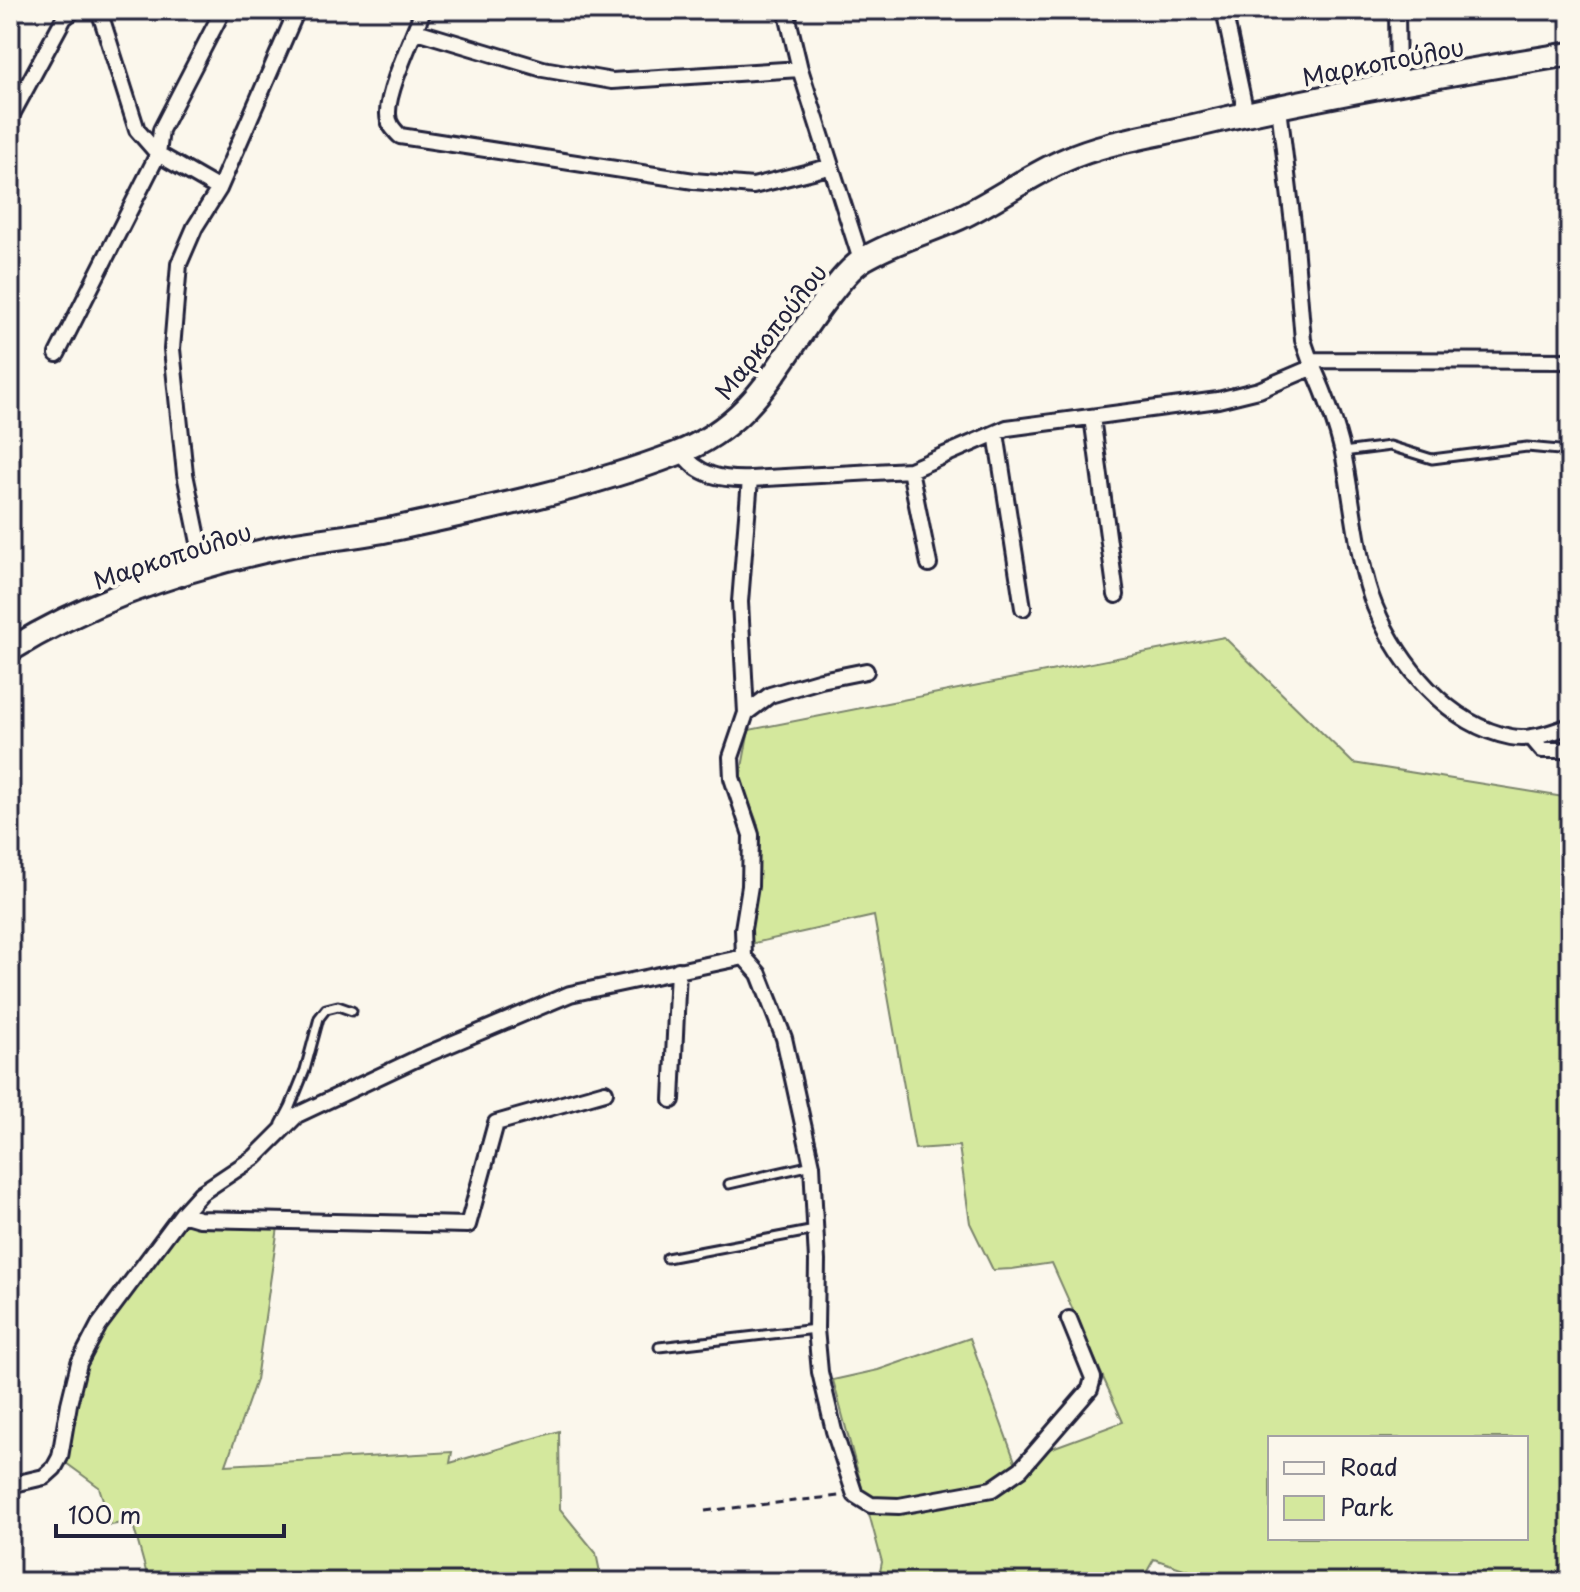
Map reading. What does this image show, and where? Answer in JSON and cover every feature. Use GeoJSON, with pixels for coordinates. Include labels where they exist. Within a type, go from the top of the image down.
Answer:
{"type":"FeatureCollection","features":[{"type":"Feature","properties":{"kind":"street"},"geometry":{"type":"LineString","coordinates":[[10,118],[64,18],[74,10]]}},
{"type":"Feature","properties":{"kind":"street"},"geometry":{"type":"LineString","coordinates":[[99,10],[137,130],[158,154],[219,189]]}},
{"type":"Feature","properties":{"kind":"street"},"geometry":{"type":"LineString","coordinates":[[57,354],[158,154],[161,130],[223,10]]}},
{"type":"Feature","properties":{"kind":"street"},"geometry":{"type":"LineString","coordinates":[[204,567],[185,474],[172,349],[179,264],[195,227],[219,189],[297,10]]}},
{"type":"Feature","properties":{"kind":"street"},"geometry":{"type":"LineString","coordinates":[[423,10],[388,114],[392,128],[400,136],[694,181],[753,186],[829,167]]}},
{"type":"Feature","properties":{"kind":"street"},"geometry":{"type":"LineString","coordinates":[[786,10],[829,167],[861,260]]}},
{"type":"Feature","properties":{"kind":"street"},"geometry":{"type":"LineString","coordinates":[[1224,10],[1246,114]]}},
{"type":"Feature","properties":{"kind":"street"},"geometry":{"type":"LineString","coordinates":[[1397,10],[1398,82]]}},
{"type":"Feature","properties":{"kind":"street"},"geometry":{"type":"LineString","coordinates":[[416,31],[543,69],[612,81],[800,69]]}},
{"type":"Feature","properties":{"kind":"street","name":"Μαρκοπούλου"},"geometry":{"type":"LineString","coordinates":[[10,650],[67,618],[204,567],[290,546],[391,529],[520,499],[627,471],[682,452],[725,427],[752,405],[819,308],[861,260],[960,217],[1066,159],[1116,143],[1398,82],[1570,54]]}},
{"type":"Feature","properties":{"kind":"street"},"geometry":{"type":"LineString","coordinates":[[1279,108],[1303,340],[1326,396],[1343,452],[1374,605],[1389,636],[1419,678],[1447,707],[1478,726],[1512,738],[1531,737],[1570,726]]}},
{"type":"Feature","properties":{"kind":"street"},"geometry":{"type":"LineString","coordinates":[[682,452],[688,462],[705,473],[736,479],[910,470],[1007,428],[1218,400],[1259,390],[1311,363],[1570,361]]}},
{"type":"Feature","properties":{"kind":"street"},"geometry":{"type":"LineString","coordinates":[[1092,417],[1116,595]]}},
{"type":"Feature","properties":{"kind":"street"},"geometry":{"type":"LineString","coordinates":[[996,433],[1023,608]]}},
{"type":"Feature","properties":{"kind":"street"},"geometry":{"type":"LineString","coordinates":[[910,470],[929,564]]}},
{"type":"Feature","properties":{"kind":"street"},"geometry":{"type":"LineString","coordinates":[[750,479],[740,602],[746,713],[731,757],[732,778],[751,835],[750,886],[743,929],[744,957],[759,974],[784,1038],[812,1165],[820,1372],[855,1495],[871,1505],[899,1506],[992,1489],[1021,1469],[1090,1389],[1093,1378],[1069,1319]]}},
{"type":"Feature","properties":{"kind":"street"},"geometry":{"type":"LineString","coordinates":[[746,713],[770,695],[866,671]]}},
{"type":"Feature","properties":{"kind":"street"},"geometry":{"type":"LineString","coordinates":[[1531,737],[1542,750],[1570,750]]}},
{"type":"Feature","properties":{"kind":"street"},"geometry":{"type":"LineString","coordinates":[[10,1485],[44,1477],[54,1468],[60,1457],[79,1363],[99,1325],[182,1214],[201,1193],[255,1157],[297,1115],[418,1058],[570,994],[744,957]]}},
{"type":"Feature","properties":{"kind":"street"},"geometry":{"type":"LineString","coordinates":[[672,1100],[678,970]]}},
{"type":"Feature","properties":{"kind":"street"},"geometry":{"type":"LineString","coordinates":[[182,1214],[199,1219],[468,1225],[496,1123],[605,1092]]}},
{"type":"Feature","properties":{"kind":"lane"},"geometry":{"type":"LineString","coordinates":[[1343,452],[1390,446],[1432,459],[1527,447],[1570,451]]}},
{"type":"Feature","properties":{"kind":"lane"},"geometry":{"type":"LineString","coordinates":[[273,1136],[290,1107],[305,1070],[319,1018],[326,1009],[338,1006],[352,1011]]}},
{"type":"Feature","properties":{"kind":"lane"},"geometry":{"type":"LineString","coordinates":[[729,1184],[812,1165]]}},
{"type":"Feature","properties":{"kind":"lane"},"geometry":{"type":"LineString","coordinates":[[667,1258],[815,1230]]}},
{"type":"Feature","properties":{"kind":"lane"},"geometry":{"type":"LineString","coordinates":[[659,1347],[816,1329]]}},
{"type":"Feature","properties":{"kind":"path"},"geometry":{"type":"LineString","coordinates":[[705,1511],[855,1495]]}},
{"type":"Feature","properties":{"kind":"green space"},"geometry":{"type":"Polygon","coordinates":[[[1224,637],[1353,763],[1570,798],[1570,1582],[1223,1582],[1154,1559],[1141,1582],[878,1582],[882,1562],[833,1380],[878,1370],[970,1338],[1016,1464],[1123,1422],[1052,1263],[993,1270],[970,1223],[959,1146],[915,1149],[874,916],[750,944],[760,847],[758,825],[740,778],[749,730],[1224,637]]]}},
{"type":"Feature","properties":{"kind":"green space"},"geometry":{"type":"Polygon","coordinates":[[[181,1224],[278,1227],[256,1380],[226,1465],[452,1452],[450,1463],[559,1431],[560,1509],[596,1553],[602,1582],[149,1582],[132,1521],[111,1525],[99,1487],[66,1463],[78,1391],[92,1350],[127,1294],[181,1224]]]}}]}
